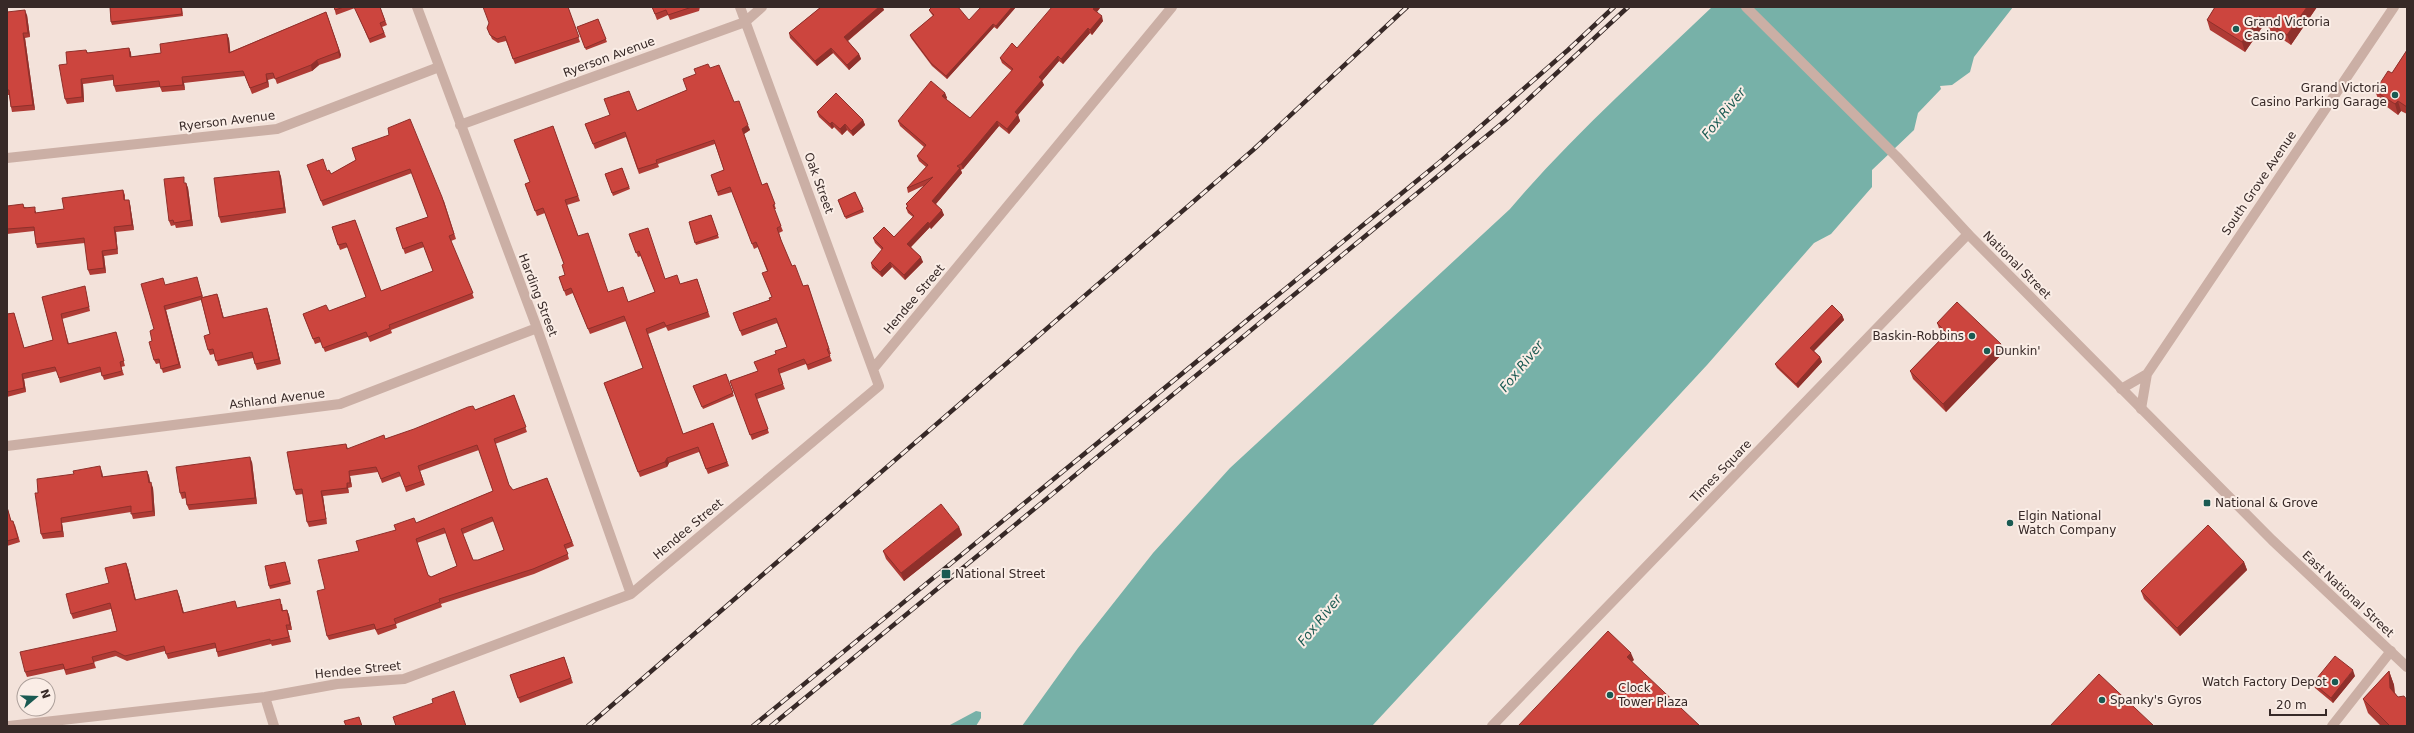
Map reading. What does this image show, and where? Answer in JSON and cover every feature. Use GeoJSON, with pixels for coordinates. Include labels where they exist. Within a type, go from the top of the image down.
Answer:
{"type":"FeatureCollection","features":[{"type":"Feature","properties":{"kind":"street","name":"Harding Street"},"geometry":{"type":"LineString","coordinates":[[417,7],[537,328],[631,594]]}},
{"type":"Feature","properties":{"kind":"street","name":"Oak Street"},"geometry":{"type":"LineString","coordinates":[[740,7],[874,369]]}},
{"type":"Feature","properties":{"kind":"street","name":"Ryerson Avenue"},"geometry":{"type":"LineString","coordinates":[[460,125],[746,22],[762,7]]}},
{"type":"Feature","properties":{"kind":"street","name":"Hendee Street"},"geometry":{"type":"LineString","coordinates":[[8,726],[265,697],[337,684],[404,679],[631,594],[879,386],[874,369],[1172,7]]}},
{"type":"Feature","properties":{"kind":"street","name":"National Street"},"geometry":{"type":"LineString","coordinates":[[1746,7],[1897,157],[1968,234],[2272,540]]}},
{"type":"Feature","properties":{"kind":"street","name":"South Grove Avenue"},"geometry":{"type":"LineString","coordinates":[[2141,409],[2147,374],[2394,7]]}},
{"type":"Feature","properties":{"kind":"street","name":"Ryerson Avenue"},"geometry":{"type":"LineString","coordinates":[[7,158],[278,129],[439,67]]}},
{"type":"Feature","properties":{"kind":"street","name":"Times Square"},"geometry":{"type":"LineString","coordinates":[[1492,726],[1968,234]]}},
{"type":"Feature","properties":{"kind":"street","name":"Ashland Avenue"},"geometry":{"type":"LineString","coordinates":[[7,446],[340,404],[537,328]]}},
{"type":"Feature","properties":{"kind":"street","name":"South Grove Avenue"},"geometry":{"type":"LineString","coordinates":[[2121,389],[2147,374]]}},
{"type":"Feature","properties":{"kind":"street","name":"East National Street"},"geometry":{"type":"LineString","coordinates":[[2272,540],[2407,666]]}},
{"type":"Feature","properties":{"kind":"street"},"geometry":{"type":"LineString","coordinates":[[2332,726],[2391,651]]}},
{"type":"Feature","properties":{"kind":"street"},"geometry":{"type":"LineString","coordinates":[[265,697],[274,726]]}},
{"type":"Feature","properties":{"kind":"water","name":"Fox River"},"geometry":{"type":"Polygon","coordinates":[[[1712,7],[2013,7],[1974,57],[1970,72],[1952,85],[1940,86],[1941,89],[1918,113],[1914,130],[1872,170],[1872,187],[1831,234],[1814,243],[1707,365],[1372,726],[1022,726],[1078,648],[1153,553],[1230,468],[1510,209],[1583,130],[1712,7]]]}},
{"type":"Feature","properties":{"kind":"water"},"geometry":{"type":"Polygon","coordinates":[[[976,711],[981,712],[981,718],[976,726],[948,726],[976,711]]]}},
{"type":"Feature","properties":{"kind":"building"},"geometry":{"type":"Polygon","coordinates":[[[110,7],[181,7],[182,14],[111,22],[110,7]]]}},
{"type":"Feature","properties":{"kind":"building"},"geometry":{"type":"Polygon","coordinates":[[[334,7],[344,7],[335,10],[334,7]]]}},
{"type":"Feature","properties":{"kind":"building"},"geometry":{"type":"Polygon","coordinates":[[[354,7],[380,7],[385,21],[380,23],[384,33],[369,39],[354,7]]]}},
{"type":"Feature","properties":{"kind":"building"},"geometry":{"type":"Polygon","coordinates":[[[483,7],[568,7],[579,37],[513,59],[505,36],[497,39],[490,35],[487,28],[489,23],[483,7]]]}},
{"type":"Feature","properties":{"kind":"building"},"geometry":{"type":"Polygon","coordinates":[[[652,7],[692,7],[668,15],[666,10],[655,14],[652,7]]]}},
{"type":"Feature","properties":{"kind":"building"},"geometry":{"type":"Polygon","coordinates":[[[821,7],[879,7],[844,37],[859,54],[847,65],[831,48],[815,61],[789,33],[821,7]]]}},
{"type":"Feature","properties":{"kind":"building"},"geometry":{"type":"Polygon","coordinates":[[[932,7],[958,7],[969,20],[981,7],[1012,7],[996,26],[993,24],[946,76],[931,63],[910,35],[934,15],[929,10],[932,7]]]}},
{"type":"Feature","properties":{"kind":"building"},"geometry":{"type":"Polygon","coordinates":[[[1052,7],[1095,7],[1093,9],[1102,16],[1090,30],[1088,28],[1061,59],[1058,56],[1039,77],[1042,80],[1015,112],[1018,115],[1007,129],[997,121],[961,164],[957,166],[960,168],[932,201],[942,210],[907,244],[921,257],[904,275],[890,262],[880,272],[871,263],[883,248],[873,238],[884,227],[894,237],[914,216],[906,208],[908,206],[906,204],[933,177],[907,188],[928,165],[917,156],[926,145],[898,121],[931,81],[945,93],[942,96],[970,118],[1013,69],[1000,58],[1012,43],[1017,48],[1052,7]]]}},
{"type":"Feature","properties":{"kind":"building","name":"Grand Victoria Casino"},"geometry":{"type":"Polygon","coordinates":[[[2215,7],[2307,7],[2287,35],[2259,16],[2242,42],[2207,20],[2215,7]]]}},
{"type":"Feature","properties":{"kind":"building"},"geometry":{"type":"Polygon","coordinates":[[[25,10],[28,33],[23,33],[33,105],[11,107],[9,90],[7,90],[7,12],[25,10]]]}},
{"type":"Feature","properties":{"kind":"building"},"geometry":{"type":"Polygon","coordinates":[[[326,12],[339,50],[338,52],[317,60],[311,65],[275,79],[273,73],[266,74],[267,82],[250,88],[243,71],[182,77],[183,85],[160,87],[159,81],[114,86],[113,75],[81,79],[82,97],[65,99],[59,65],[67,64],[66,52],[86,50],[87,53],[129,48],[130,57],[161,53],[160,44],[227,34],[229,53],[326,12]]]}},
{"type":"Feature","properties":{"kind":"building"},"geometry":{"type":"Polygon","coordinates":[[[598,19],[606,39],[585,48],[577,27],[598,19]]]}},
{"type":"Feature","properties":{"kind":"building"},"geometry":{"type":"Polygon","coordinates":[[[2407,50],[2407,107],[2398,101],[2395,104],[2375,91],[2388,71],[2392,73],[2407,50]]]}},
{"type":"Feature","properties":{"kind":"building"},"geometry":{"type":"Polygon","coordinates":[[[708,64],[710,68],[719,65],[734,102],[739,101],[748,125],[742,129],[762,185],[767,183],[775,204],[773,205],[781,226],[777,228],[781,240],[792,266],[795,265],[803,286],[808,285],[830,356],[807,365],[804,359],[778,369],[783,384],[755,394],[768,429],[750,435],[730,381],[758,371],[754,362],[776,354],[775,351],[787,347],[776,318],[740,331],[733,313],[770,300],[769,298],[772,297],[762,273],[768,271],[756,242],[752,244],[730,187],[717,192],[711,175],[724,170],[714,140],[656,160],[657,163],[638,169],[625,132],[593,144],[585,124],[610,115],[604,99],[629,91],[637,111],[687,90],[683,79],[696,74],[694,69],[708,64]]]}},
{"type":"Feature","properties":{"kind":"building"},"geometry":{"type":"Polygon","coordinates":[[[836,93],[863,120],[851,131],[845,124],[840,129],[832,122],[830,124],[817,112],[836,93]]]}},
{"type":"Feature","properties":{"kind":"building"},"geometry":{"type":"Polygon","coordinates":[[[410,119],[442,197],[454,234],[449,236],[473,293],[389,325],[390,328],[368,337],[366,332],[323,348],[319,337],[313,339],[303,314],[326,305],[329,311],[366,297],[346,243],[338,245],[332,227],[355,220],[381,291],[433,271],[422,242],[403,249],[396,228],[428,217],[410,169],[321,201],[307,165],[323,159],[327,171],[329,170],[331,174],[356,160],[352,148],[389,135],[388,128],[410,119]]]}},
{"type":"Feature","properties":{"kind":"building"},"geometry":{"type":"Polygon","coordinates":[[[553,126],[578,196],[565,200],[578,236],[588,233],[608,292],[623,287],[628,302],[655,292],[639,251],[636,253],[629,234],[648,228],[665,279],[677,275],[680,284],[697,279],[708,312],[666,326],[664,322],[646,329],[683,434],[713,423],[727,462],[706,469],[698,447],[667,458],[665,462],[638,472],[604,383],[643,368],[624,316],[588,329],[571,288],[564,291],[559,277],[565,275],[562,265],[564,264],[543,208],[535,211],[525,184],[530,182],[514,140],[553,126]]]}},
{"type":"Feature","properties":{"kind":"building"},"geometry":{"type":"Polygon","coordinates":[[[622,168],[629,187],[612,193],[605,174],[622,168]]]}},
{"type":"Feature","properties":{"kind":"building"},"geometry":{"type":"Polygon","coordinates":[[[279,171],[284,208],[219,217],[214,178],[279,171]]]}},
{"type":"Feature","properties":{"kind":"building"},"geometry":{"type":"Polygon","coordinates":[[[184,177],[191,220],[174,223],[173,220],[169,221],[164,179],[184,177]]]}},
{"type":"Feature","properties":{"kind":"building"},"geometry":{"type":"Polygon","coordinates":[[[123,190],[124,200],[129,200],[132,225],[114,227],[117,249],[102,251],[104,268],[88,270],[84,238],[36,244],[34,227],[7,229],[7,206],[23,204],[24,208],[35,207],[35,213],[64,209],[62,198],[123,190]]]}},
{"type":"Feature","properties":{"kind":"building"},"geometry":{"type":"Polygon","coordinates":[[[855,192],[863,209],[845,217],[838,200],[855,192]]]}},
{"type":"Feature","properties":{"kind":"building"},"geometry":{"type":"Polygon","coordinates":[[[711,215],[718,235],[695,243],[689,222],[711,215]]]}},
{"type":"Feature","properties":{"kind":"building"},"geometry":{"type":"Polygon","coordinates":[[[197,277],[202,296],[164,306],[179,364],[161,369],[159,359],[154,360],[149,342],[152,341],[150,331],[154,329],[141,284],[163,278],[165,285],[197,277]]]}},
{"type":"Feature","properties":{"kind":"building"},"geometry":{"type":"Polygon","coordinates":[[[85,286],[89,307],[61,314],[68,344],[116,332],[124,361],[120,362],[122,371],[102,376],[100,367],[59,378],[55,367],[22,374],[24,388],[7,392],[7,314],[14,313],[24,348],[53,340],[42,297],[85,286]]]}},
{"type":"Feature","properties":{"kind":"building"},"geometry":{"type":"Polygon","coordinates":[[[217,294],[223,318],[267,308],[279,359],[255,364],[252,352],[216,361],[213,349],[208,350],[204,336],[210,334],[201,298],[217,294]]]}},
{"type":"Feature","properties":{"kind":"building"},"geometry":{"type":"Polygon","coordinates":[[[1957,302],[2001,344],[1943,404],[1910,371],[1947,333],[1937,323],[1957,302]]]}},
{"type":"Feature","properties":{"kind":"building"},"geometry":{"type":"Polygon","coordinates":[[[1832,305],[1842,315],[1810,348],[1820,357],[1796,384],[1775,364],[1832,305]]]}},
{"type":"Feature","properties":{"kind":"building"},"geometry":{"type":"Polygon","coordinates":[[[726,374],[733,393],[702,407],[693,386],[726,374]]]}},
{"type":"Feature","properties":{"kind":"building"},"geometry":{"type":"Polygon","coordinates":[[[514,395],[526,427],[494,439],[509,485],[513,490],[547,478],[572,542],[564,545],[568,554],[533,569],[439,599],[440,602],[394,619],[396,624],[376,630],[374,624],[327,636],[317,591],[325,589],[318,560],[359,551],[356,541],[396,530],[394,525],[414,518],[416,523],[493,491],[477,445],[418,466],[423,481],[405,487],[399,472],[381,479],[376,467],[349,471],[350,483],[347,483],[347,488],[321,491],[326,519],[307,522],[302,489],[294,490],[287,452],[346,444],[347,449],[384,435],[385,439],[414,429],[468,407],[473,406],[475,410],[514,395]],[[492,517],[461,529],[473,560],[478,560],[504,550],[492,517]],[[444,528],[416,539],[428,575],[431,577],[457,566],[444,528]]]}},
{"type":"Feature","properties":{"kind":"building"},"geometry":{"type":"Polygon","coordinates":[[[250,457],[255,498],[187,505],[185,492],[180,493],[176,467],[250,457]]]}},
{"type":"Feature","properties":{"kind":"building"},"geometry":{"type":"Polygon","coordinates":[[[100,466],[102,477],[147,471],[149,483],[151,482],[153,511],[131,514],[131,506],[61,518],[62,531],[41,534],[35,493],[38,493],[37,479],[74,474],[73,471],[100,466]]]}},
{"type":"Feature","properties":{"kind":"building","name":"National Street"},"geometry":{"type":"Polygon","coordinates":[[[941,504],[959,527],[901,573],[883,551],[941,504]]]}},
{"type":"Feature","properties":{"kind":"building"},"geometry":{"type":"Polygon","coordinates":[[[7,507],[18,538],[7,541],[7,507]]]}},
{"type":"Feature","properties":{"kind":"building"},"geometry":{"type":"Polygon","coordinates":[[[2208,525],[2244,562],[2177,628],[2141,591],[2208,525]]]}},
{"type":"Feature","properties":{"kind":"building"},"geometry":{"type":"Polygon","coordinates":[[[285,562],[290,581],[269,586],[265,566],[285,562]]]}},
{"type":"Feature","properties":{"kind":"building"},"geometry":{"type":"Polygon","coordinates":[[[126,563],[135,600],[177,590],[183,613],[235,601],[237,608],[280,599],[282,611],[287,610],[290,625],[286,625],[289,637],[270,641],[270,639],[217,652],[215,643],[166,654],[164,646],[125,656],[115,651],[92,657],[94,663],[65,670],[63,664],[25,672],[20,652],[117,631],[110,603],[71,614],[66,594],[109,583],[105,568],[126,563]]]}},
{"type":"Feature","properties":{"kind":"building","name":"Clock Tower Plaza"},"geometry":{"type":"Polygon","coordinates":[[[1608,631],[1631,653],[1627,657],[1700,726],[1518,726],[1608,631]]]}},
{"type":"Feature","properties":{"kind":"building","name":"Watch Factory Depot"},"geometry":{"type":"Polygon","coordinates":[[[2335,656],[2353,670],[2331,698],[2313,683],[2335,656]]]}},
{"type":"Feature","properties":{"kind":"building"},"geometry":{"type":"Polygon","coordinates":[[[564,657],[571,678],[518,698],[510,675],[564,657]]]}},
{"type":"Feature","properties":{"kind":"building"},"geometry":{"type":"Polygon","coordinates":[[[2389,671],[2390,688],[2398,697],[2404,696],[2407,700],[2407,726],[2390,726],[2363,699],[2389,671]]]}},
{"type":"Feature","properties":{"kind":"building"},"geometry":{"type":"Polygon","coordinates":[[[2099,674],[2154,726],[2050,726],[2099,674]]]}},
{"type":"Feature","properties":{"kind":"building"},"geometry":{"type":"Polygon","coordinates":[[[454,691],[466,726],[396,726],[393,717],[433,703],[432,699],[454,691]]]}},
{"type":"Feature","properties":{"kind":"building"},"geometry":{"type":"Polygon","coordinates":[[[359,717],[362,726],[346,726],[344,721],[359,717]]]}},
{"type":"Feature","properties":{"kind":"railway"},"geometry":{"type":"LineString","coordinates":[[588,726],[1253,150],[1407,7]]}},
{"type":"Feature","properties":{"kind":"railway"},"geometry":{"type":"LineString","coordinates":[[753,726],[1441,161],[1568,50],[1614,7]]}},
{"type":"Feature","properties":{"kind":"railway"},"geometry":{"type":"LineString","coordinates":[[771,726],[1506,120],[1628,7]]}},
{"type":"Feature","properties":{"kind":"place","name":"Grand Victoria Casino"},"geometry":{"type":"Point","coordinates":[2236,29]}},
{"type":"Feature","properties":{"kind":"place","name":"Grand Victoria Casino Parking Garage"},"geometry":{"type":"Point","coordinates":[2395,95]}},
{"type":"Feature","properties":{"kind":"place","name":"Baskin-Robbins"},"geometry":{"type":"Point","coordinates":[1972,336]}},
{"type":"Feature","properties":{"kind":"place","name":"Dunkin'"},"geometry":{"type":"Point","coordinates":[1987,351]}},
{"type":"Feature","properties":{"kind":"place","name":"National & Grove"},"geometry":{"type":"Point","coordinates":[2207,503]}},
{"type":"Feature","properties":{"kind":"place","name":"Elgin National Watch Company"},"geometry":{"type":"Point","coordinates":[2010,523]}},
{"type":"Feature","properties":{"kind":"place","name":"National Street"},"geometry":{"type":"Point","coordinates":[946,574]}},
{"type":"Feature","properties":{"kind":"place","name":"Watch Factory Depot"},"geometry":{"type":"Point","coordinates":[2335,682]}},
{"type":"Feature","properties":{"kind":"place","name":"Clock Tower Plaza"},"geometry":{"type":"Point","coordinates":[1610,695]}},
{"type":"Feature","properties":{"kind":"place","name":"Spanky's Gyros"},"geometry":{"type":"Point","coordinates":[2102,700]}}]}
